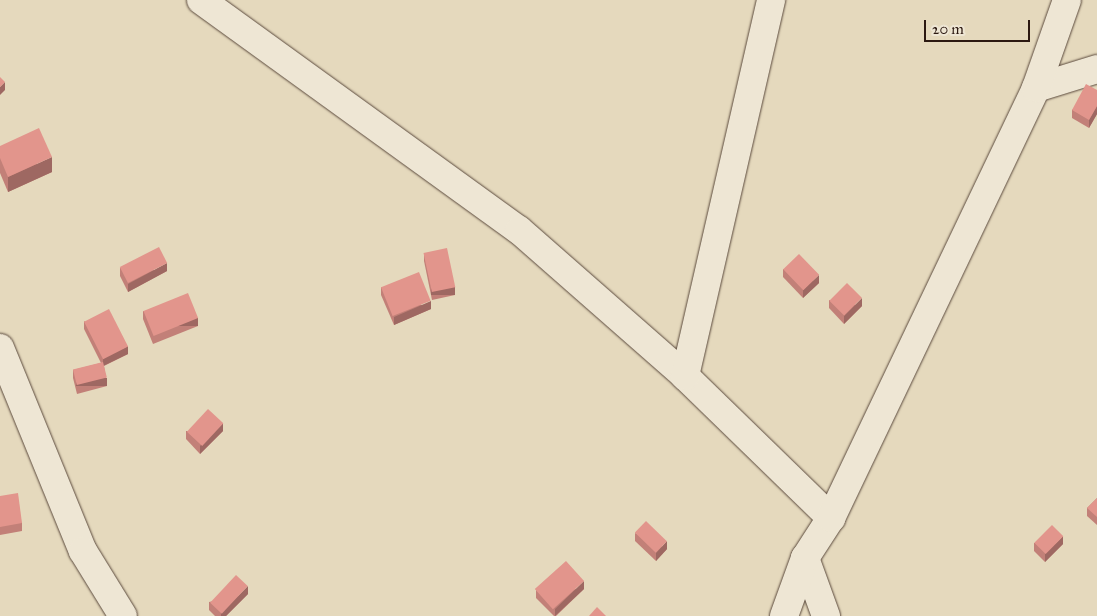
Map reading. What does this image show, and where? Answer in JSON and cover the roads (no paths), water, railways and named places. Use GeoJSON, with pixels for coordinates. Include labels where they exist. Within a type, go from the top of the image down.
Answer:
{"type":"FeatureCollection","features":[{"type":"Feature","properties":{"kind":"street"},"geometry":{"type":"LineString","coordinates":[[200,0],[519,230],[685,376],[831,518]]}},
{"type":"Feature","properties":{"kind":"street"},"geometry":{"type":"LineString","coordinates":[[685,376],[771,0]]}},
{"type":"Feature","properties":{"kind":"street"},"geometry":{"type":"LineString","coordinates":[[784,616],[806,558],[831,518],[1036,88],[1067,0]]}},
{"type":"Feature","properties":{"kind":"street"},"geometry":{"type":"LineString","coordinates":[[1036,88],[1097,69]]}},
{"type":"Feature","properties":{"kind":"street"},"geometry":{"type":"LineString","coordinates":[[0,348],[83,551],[123,616]]}},
{"type":"Feature","properties":{"kind":"street"},"geometry":{"type":"LineString","coordinates":[[806,558],[826,616]]}}]}
